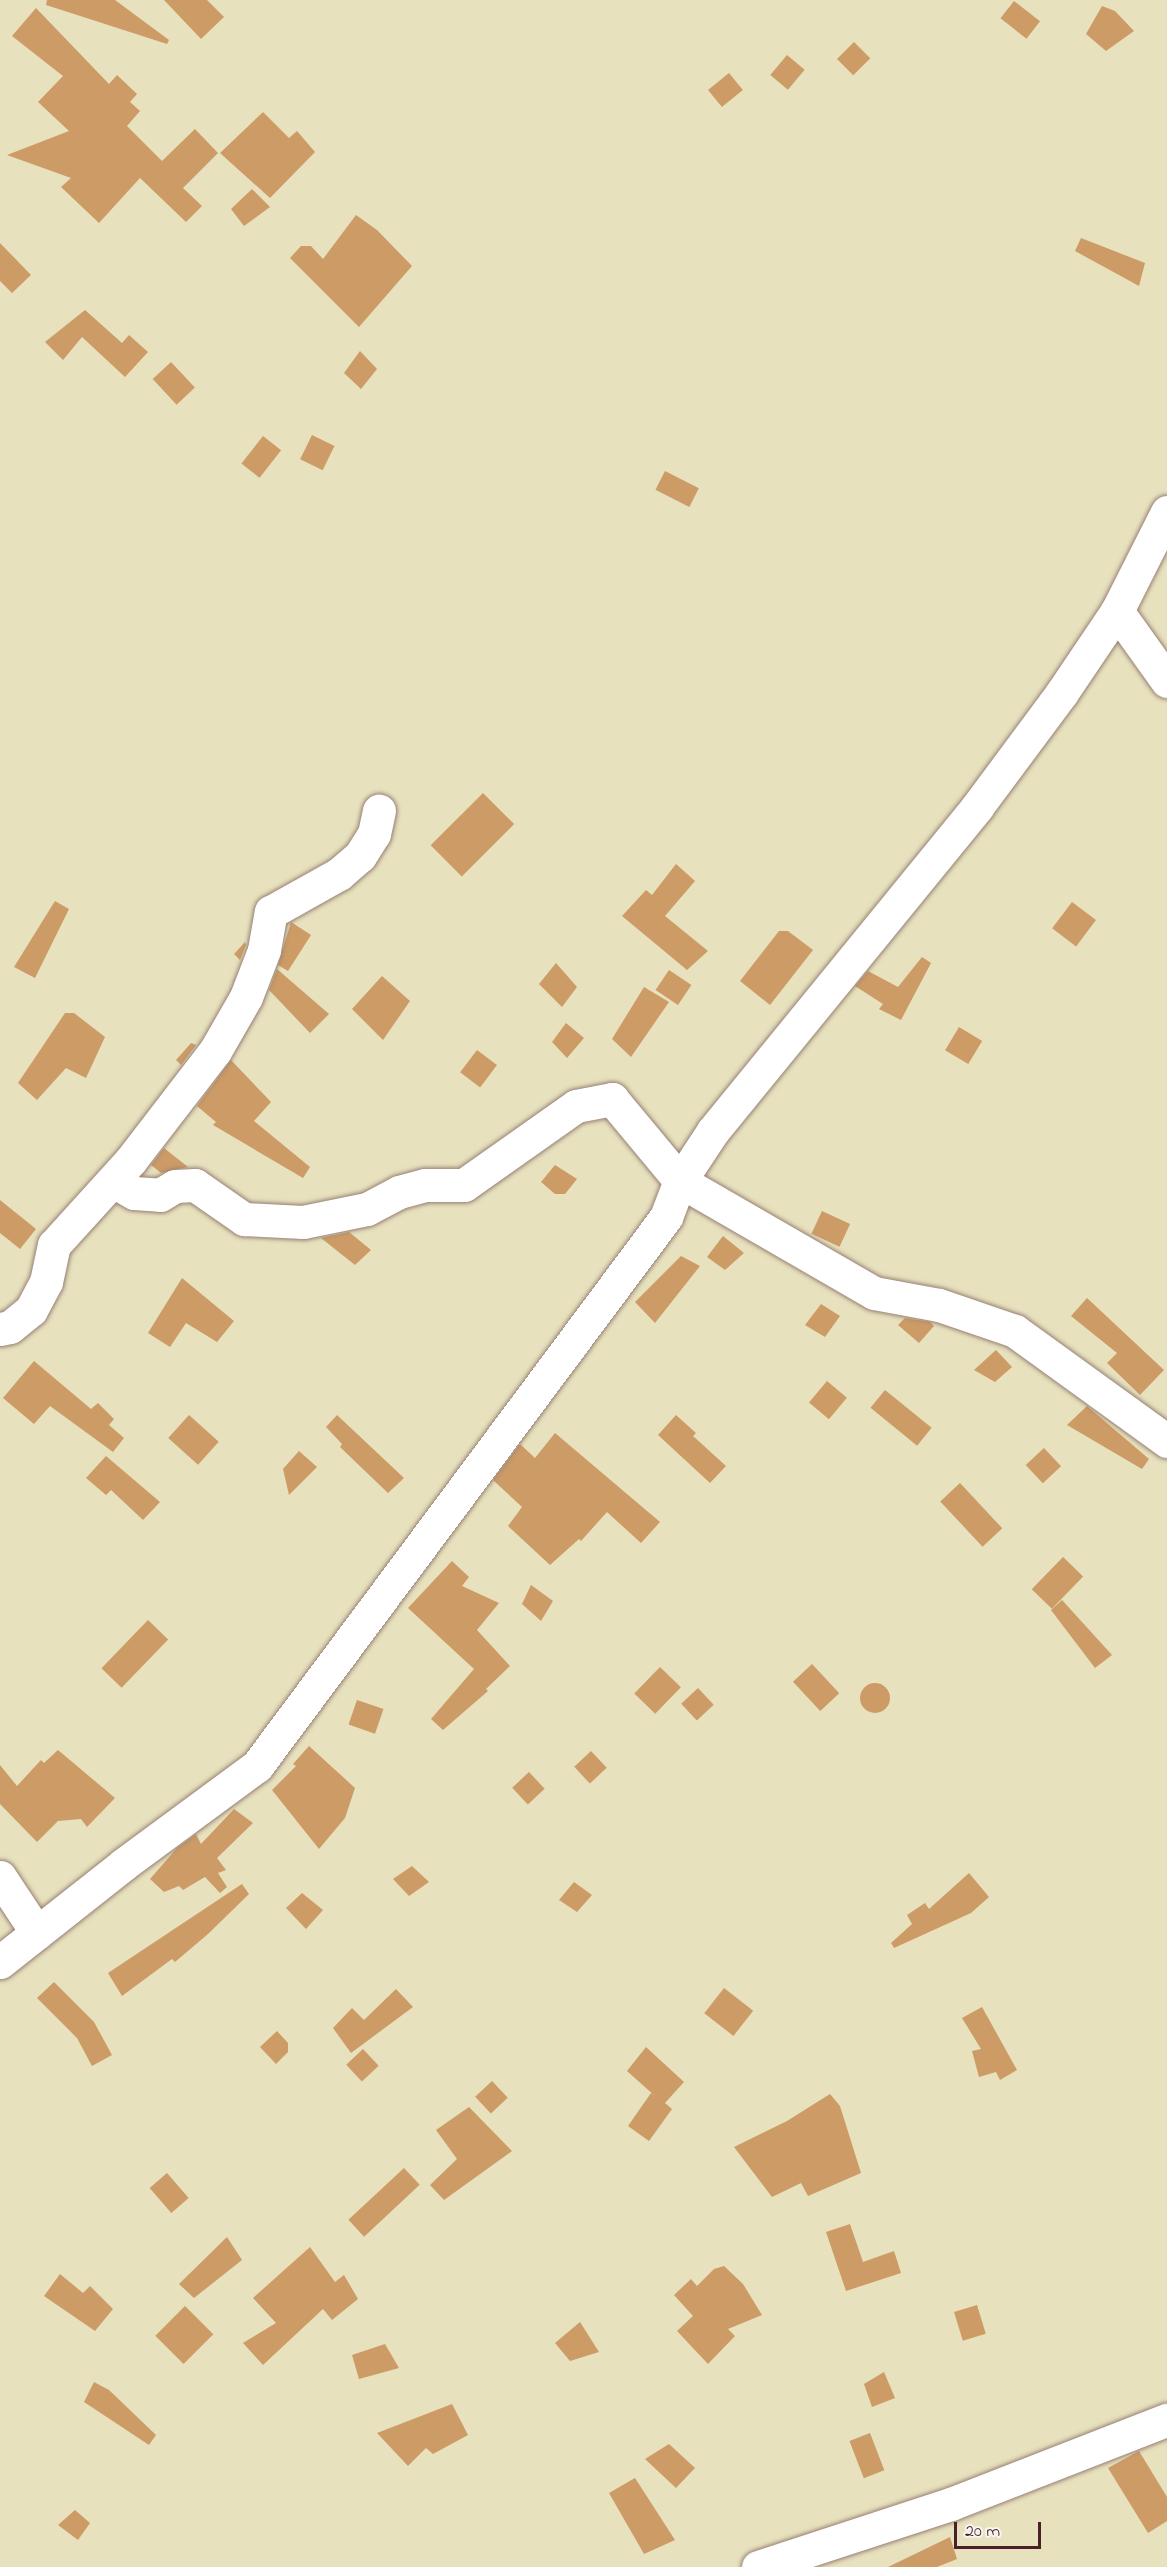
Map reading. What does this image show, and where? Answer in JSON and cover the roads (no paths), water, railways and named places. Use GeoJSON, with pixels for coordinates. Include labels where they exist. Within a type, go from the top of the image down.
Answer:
{"type":"FeatureCollection","features":[{"type":"Feature","properties":{"kind":"street"},"geometry":{"type":"LineString","coordinates":[[0,1962],[257,1766],[468,1479],[612,1291],[666,1216],[680,1181],[713,1131],[977,807],[1117,611],[1167,513]]}},
{"type":"Feature","properties":{"kind":"street"},"geometry":{"type":"LineString","coordinates":[[1117,611],[1167,681]]}},
{"type":"Feature","properties":{"kind":"street"},"geometry":{"type":"LineString","coordinates":[[0,1329],[10,1327],[31,1310],[46,1282],[54,1245],[159,1127],[232,1025],[264,950],[271,912],[339,874],[360,856],[374,834],[379,810]]}},
{"type":"Feature","properties":{"kind":"street"},"geometry":{"type":"LineString","coordinates":[[113,1181],[134,1193],[160,1195],[176,1186],[195,1185],[244,1218],[303,1222],[367,1209],[399,1192],[425,1185],[464,1185],[576,1106],[612,1099],[680,1181],[874,1293],[939,1305],[1016,1331],[1167,1441]]}},
{"type":"Feature","properties":{"kind":"street"},"geometry":{"type":"LineString","coordinates":[[0,1877],[37,1933]]}},
{"type":"Feature","properties":{"kind":"street"},"geometry":{"type":"LineString","coordinates":[[758,2567],[951,2504],[1167,2420]]}}]}
